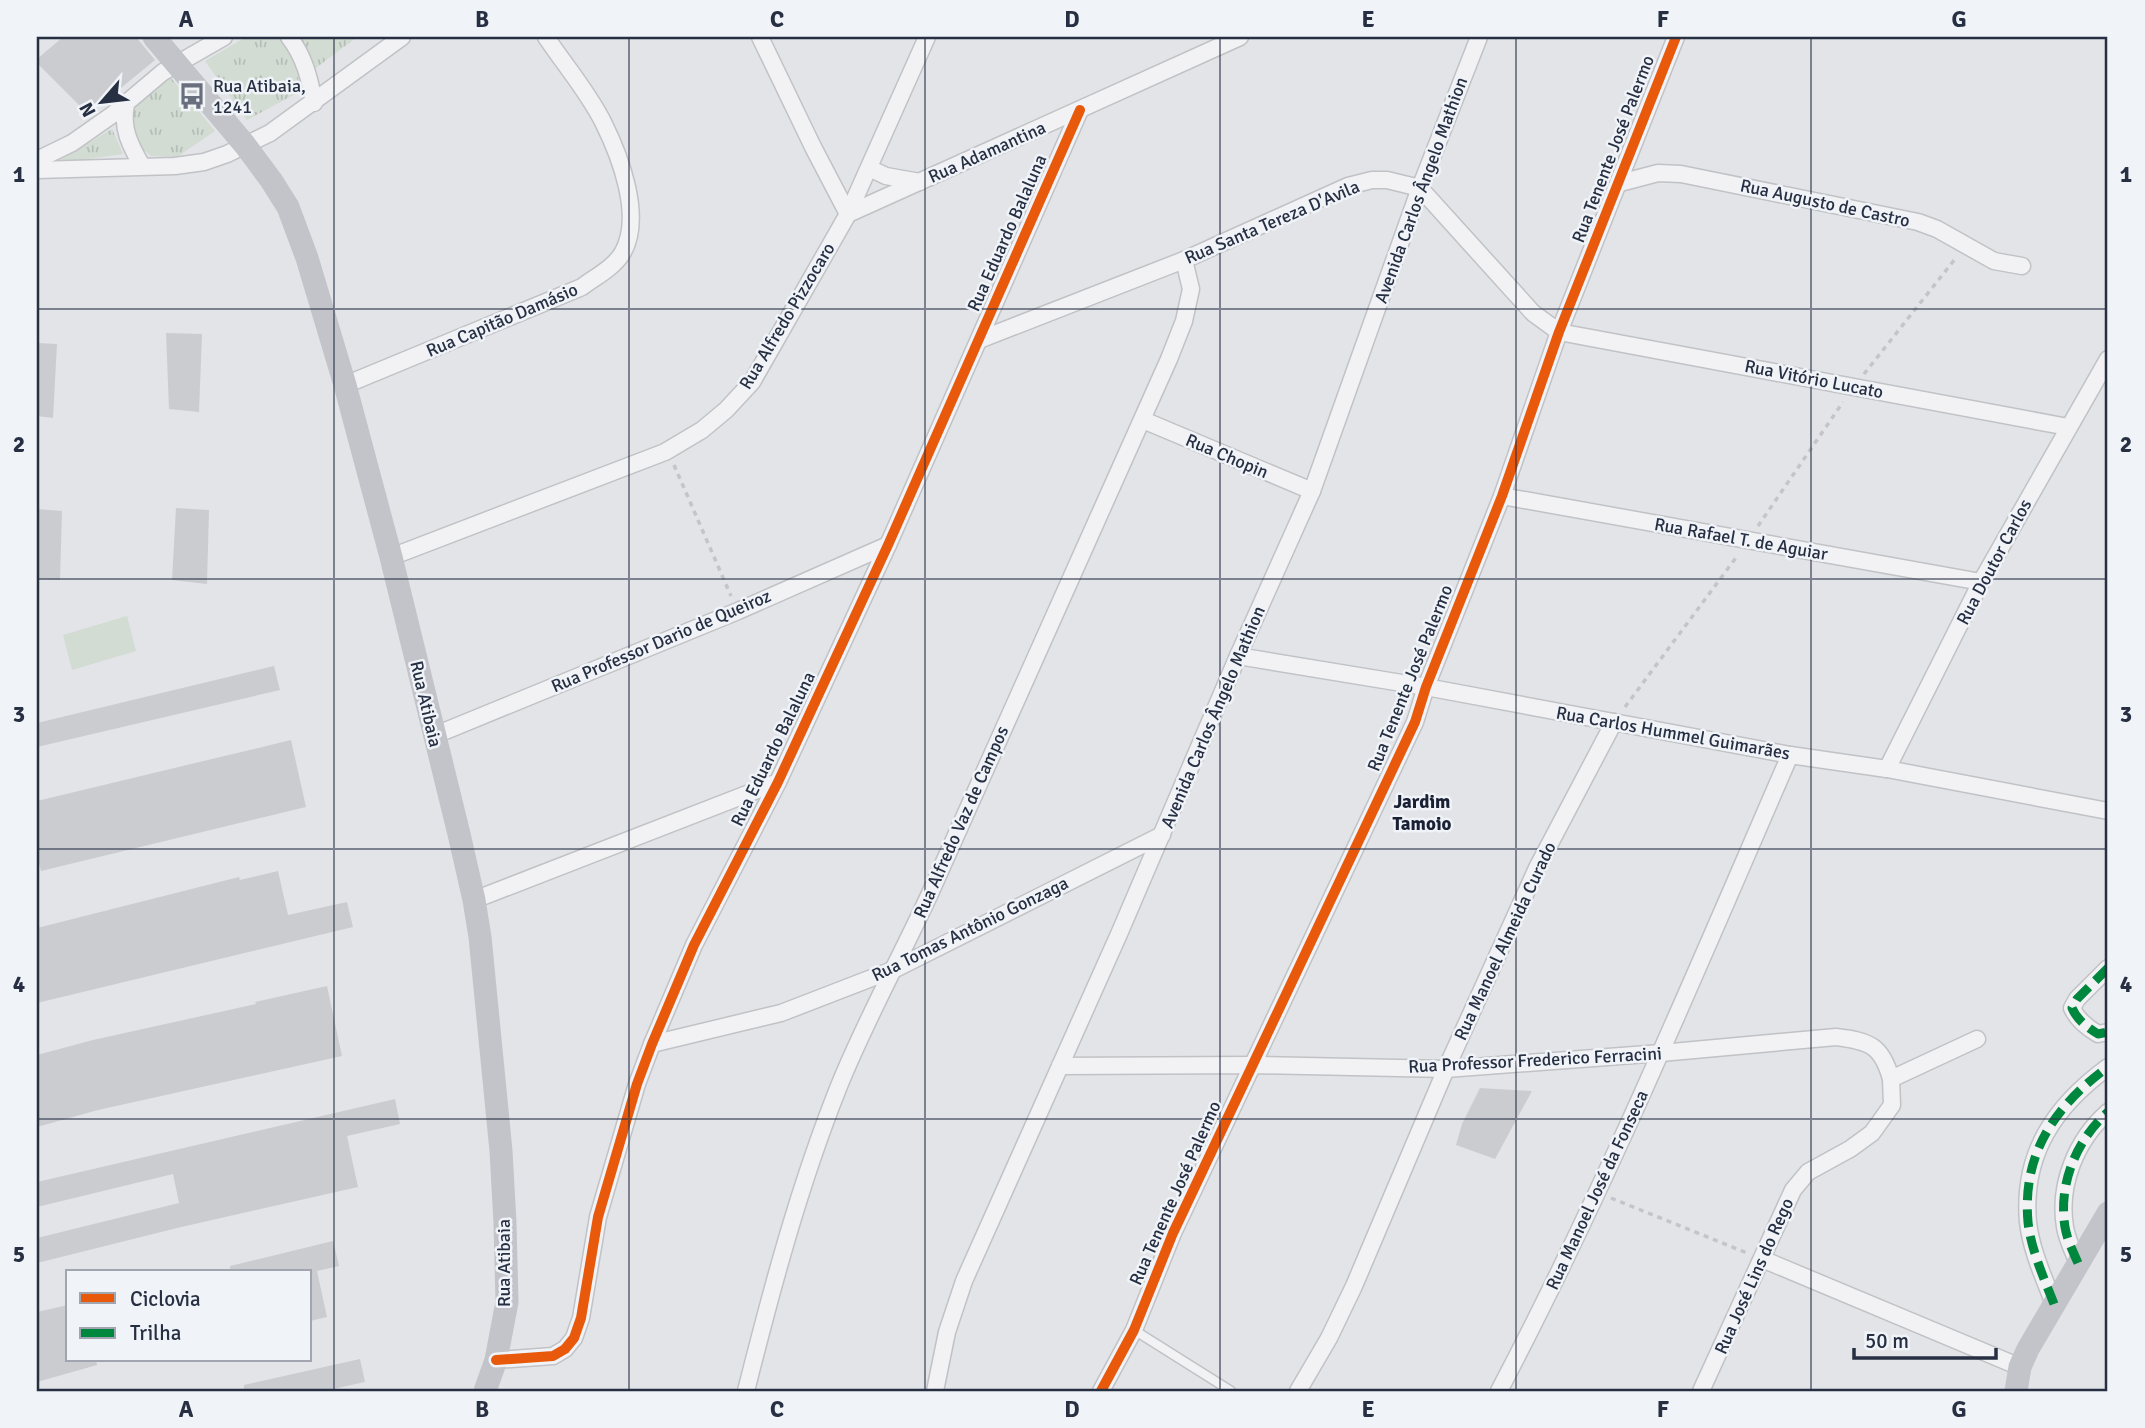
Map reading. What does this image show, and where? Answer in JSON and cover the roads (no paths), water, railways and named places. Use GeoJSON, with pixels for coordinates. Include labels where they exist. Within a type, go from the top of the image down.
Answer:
{"type":"FeatureCollection","features":[{"type":"Feature","properties":{"kind":"main road","name":"Rua Atibaia"},"geometry":{"type":"LineString","coordinates":[[154,37],[245,145],[288,207],[307,258],[345,385],[391,557],[474,900],[491,1037],[501,1151],[507,1302],[496,1360],[485,1391]]}},
{"type":"Feature","properties":{"kind":"main road"},"geometry":{"type":"LineString","coordinates":[[2016,1391],[2020,1367],[2108,1213]]}},
{"type":"Feature","properties":{"kind":"street"},"geometry":{"type":"LineString","coordinates":[[37,160],[72,143],[176,63],[223,37]]}},
{"type":"Feature","properties":{"kind":"street"},"geometry":{"type":"LineString","coordinates":[[289,37],[303,60],[314,103]]}},
{"type":"Feature","properties":{"kind":"street"},"geometry":{"type":"LineString","coordinates":[[37,170],[175,166],[204,162],[270,133],[402,37]]}},
{"type":"Feature","properties":{"kind":"street","name":"Rua Capitão Damásio"},"geometry":{"type":"LineString","coordinates":[[345,385],[582,287],[612,265],[623,252],[632,218],[624,179],[603,121],[546,37]]}},
{"type":"Feature","properties":{"kind":"street"},"geometry":{"type":"LineString","coordinates":[[761,37],[848,214]]}},
{"type":"Feature","properties":{"kind":"street","name":"Rua Alfredo Pizzocaro"},"geometry":{"type":"LineString","coordinates":[[391,557],[665,452],[702,430],[726,410],[752,382],[848,214],[927,37]]}},
{"type":"Feature","properties":{"kind":"street","name":"Rua Adamantina"},"geometry":{"type":"LineString","coordinates":[[848,214],[1240,37]]}},
{"type":"Feature","properties":{"kind":"street","name":"Avenida Carlos Ângelo Mathion"},"geometry":{"type":"LineString","coordinates":[[935,1391],[947,1332],[964,1282],[1312,491],[1420,188],[1479,37]]}},
{"type":"Feature","properties":{"kind":"street","name":"Rua Tenente José Palermo"},"geometry":{"type":"LineString","coordinates":[[1101,1391],[1134,1330],[1173,1233],[1415,722],[1426,687],[1502,496],[1559,332],[1676,37]]}},
{"type":"Feature","properties":{"kind":"street"},"geometry":{"type":"LineString","coordinates":[[126,104],[123,117],[125,131],[142,166]]}},
{"type":"Feature","properties":{"kind":"street","name":"Rua Eduardo Balaluna"},"geometry":{"type":"LineString","coordinates":[[496,1360],[553,1356],[565,1349],[574,1338],[581,1318],[598,1217],[637,1084],[652,1044],[694,945],[778,782],[888,545],[1080,110]]}},
{"type":"Feature","properties":{"kind":"street"},"geometry":{"type":"LineString","coordinates":[[869,168],[886,176],[920,182]]}},
{"type":"Feature","properties":{"kind":"street","name":"Rua Augusto de Castro"},"geometry":{"type":"LineString","coordinates":[[1620,183],[1658,173],[1681,174],[1917,222],[1937,229],[1994,261],[2022,266]]}},
{"type":"Feature","properties":{"kind":"street","name":"Rua Santa Tereza D'Avila"},"geometry":{"type":"LineString","coordinates":[[979,340],[1184,260],[1348,186],[1372,180],[1387,180],[1420,188]]}},
{"type":"Feature","properties":{"kind":"street"},"geometry":{"type":"LineString","coordinates":[[1420,188],[1533,313],[1559,332]]}},
{"type":"Feature","properties":{"kind":"street","name":"Rua Alfredo Vaz de Campos"},"geometry":{"type":"LineString","coordinates":[[746,1391],[782,1250],[806,1173],[866,1023],[895,969],[1143,420],[1184,321],[1191,289],[1184,260]]}},
{"type":"Feature","properties":{"kind":"street","name":"Rua Vitório Lucato"},"geometry":{"type":"LineString","coordinates":[[1559,332],[2068,427]]}},
{"type":"Feature","properties":{"kind":"street","name":"Rua Doutor Carlos"},"geometry":{"type":"LineString","coordinates":[[1887,769],[1981,582],[2108,359]]}},
{"type":"Feature","properties":{"kind":"street","name":"Rua Chopin"},"geometry":{"type":"LineString","coordinates":[[1143,420],[1312,491]]}},
{"type":"Feature","properties":{"kind":"street","name":"Rua Rafael T. de Aguiar"},"geometry":{"type":"LineString","coordinates":[[1502,496],[1981,582]]}},
{"type":"Feature","properties":{"kind":"street","name":"Rua Professor Dario de Queiroz"},"geometry":{"type":"LineString","coordinates":[[433,736],[738,611],[888,545]]}},
{"type":"Feature","properties":{"kind":"street","name":"Rua Carlos Hummel Guimarães"},"geometry":{"type":"LineString","coordinates":[[1238,656],[1426,687],[1790,755],[1887,769],[2108,811]]}},
{"type":"Feature","properties":{"kind":"street","name":"Rua Manoel Almeida Curado"},"geometry":{"type":"LineString","coordinates":[[1298,1391],[1329,1338],[1354,1286],[1446,1069],[1537,868],[1614,722]]}},
{"type":"Feature","properties":{"kind":"street","name":"Rua Manoel José da Fonseca"},"geometry":{"type":"LineString","coordinates":[[1499,1391],[1597,1193],[1661,1053],[1790,755]]}},
{"type":"Feature","properties":{"kind":"street"},"geometry":{"type":"LineString","coordinates":[[474,900],[778,782]]}},
{"type":"Feature","properties":{"kind":"street","name":"Rua Tomas Antônio Gonzaga"},"geometry":{"type":"LineString","coordinates":[[652,1044],[780,1013],[895,969],[1162,835]]}},
{"type":"Feature","properties":{"kind":"street"},"geometry":{"type":"LineString","coordinates":[[2108,968],[2077,999],[2072,1008],[2082,1023],[2093,1031],[2098,1034],[2108,1032]]}},
{"type":"Feature","properties":{"kind":"street","name":"Rua Professor Frederico Ferracini"},"geometry":{"type":"LineString","coordinates":[[1060,1066],[1254,1065],[1446,1069],[1836,1037],[1860,1040],[1875,1047],[1886,1062],[1891,1079]]}},
{"type":"Feature","properties":{"kind":"street"},"geometry":{"type":"LineString","coordinates":[[1891,1079],[1978,1039]]}},
{"type":"Feature","properties":{"kind":"street"},"geometry":{"type":"LineString","coordinates":[[2054,1304],[2028,1224],[2028,1185],[2041,1142],[2060,1109],[2092,1078],[2108,1067]]}},
{"type":"Feature","properties":{"kind":"street","name":"Rua José Lins do Rego"},"geometry":{"type":"LineString","coordinates":[[1702,1391],[1793,1190],[1808,1172],[1850,1149],[1883,1121],[1892,1105],[1891,1079]]}},
{"type":"Feature","properties":{"kind":"street"},"geometry":{"type":"LineString","coordinates":[[2078,1263],[2065,1230],[2062,1199],[2068,1174],[2085,1140],[2108,1112]]}},
{"type":"Feature","properties":{"kind":"street"},"geometry":{"type":"LineString","coordinates":[[1762,1259],[2020,1367]]}},
{"type":"Feature","properties":{"kind":"lane"},"geometry":{"type":"LineString","coordinates":[[1134,1330],[1231,1391]]}},
{"type":"Feature","properties":{"kind":"place","name":"Rua Atibaia, 1241"},"geometry":{"type":"Point","coordinates":[192,96]}},
{"type":"Feature","properties":{"kind":"district","name":"Jardim Tamoio"},"geometry":{"type":"Point","coordinates":[1422,812]}}]}
